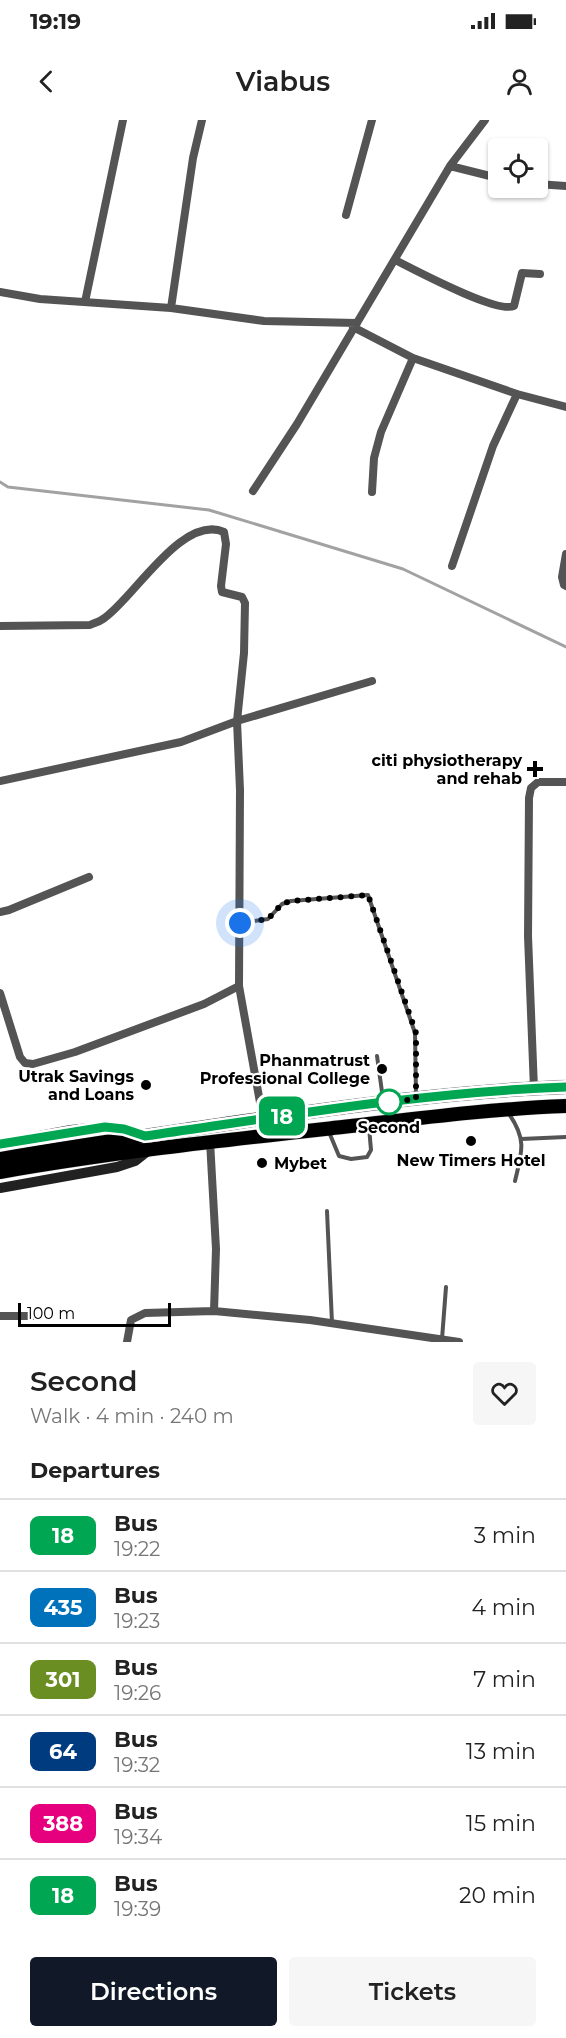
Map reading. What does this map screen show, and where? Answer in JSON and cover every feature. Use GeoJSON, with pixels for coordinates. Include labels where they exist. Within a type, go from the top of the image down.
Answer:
{"type":"FeatureCollection","features":[{"type":"Feature","properties":{"kind":"highway"},"geometry":{"type":"LineString","coordinates":[[0,1159],[73,1153],[148,1142],[263,1119],[383,1102],[566,1087]]}},
{"type":"Feature","properties":{"kind":"highway"},"geometry":{"type":"LineString","coordinates":[[148,1142],[210,1141],[460,1113],[566,1106]]}},
{"type":"Feature","properties":{"kind":"highway"},"geometry":{"type":"LineString","coordinates":[[0,1172],[73,1153]]}},
{"type":"Feature","properties":{"kind":"main road"},"geometry":{"type":"LineString","coordinates":[[0,1144],[105,1127],[124,1129],[148,1142],[135,1161],[117,1167],[0,1188]]}},
{"type":"Feature","properties":{"kind":"street"},"geometry":{"type":"LineString","coordinates":[[85,302],[123,120]]}},
{"type":"Feature","properties":{"kind":"street"},"geometry":{"type":"LineString","coordinates":[[171,308],[193,158],[202,120]]}},
{"type":"Feature","properties":{"kind":"street"},"geometry":{"type":"LineString","coordinates":[[346,214],[372,120]]}},
{"type":"Feature","properties":{"kind":"street"},"geometry":{"type":"LineString","coordinates":[[253,491],[297,424],[450,166],[485,120]]}},
{"type":"Feature","properties":{"kind":"street"},"geometry":{"type":"LineString","coordinates":[[450,166],[488,176]]}},
{"type":"Feature","properties":{"kind":"street"},"geometry":{"type":"LineString","coordinates":[[548,185],[566,186]]}},
{"type":"Feature","properties":{"kind":"street"},"geometry":{"type":"LineString","coordinates":[[395,260],[464,294],[507,308],[514,306],[522,273],[540,274]]}},
{"type":"Feature","properties":{"kind":"street"},"geometry":{"type":"LineString","coordinates":[[0,292],[40,299],[171,308],[264,321],[355,325],[413,358],[517,394],[566,407]]}},
{"type":"Feature","properties":{"kind":"street"},"geometry":{"type":"LineString","coordinates":[[372,492],[374,458],[381,432],[413,358]]}},
{"type":"Feature","properties":{"kind":"street"},"geometry":{"type":"LineString","coordinates":[[453,566],[493,446],[517,394]]}},
{"type":"Feature","properties":{"kind":"street"},"geometry":{"type":"LineString","coordinates":[[0,626],[90,625],[103,619],[114,610],[170,550],[193,534],[211,529],[224,532],[226,537],[222,592],[242,597],[244,603],[244,653],[237,721],[240,790],[239,986],[263,1119]]}},
{"type":"Feature","properties":{"kind":"street"},"geometry":{"type":"LineString","coordinates":[[566,554],[562,577],[566,586]]}},
{"type":"Feature","properties":{"kind":"street"},"geometry":{"type":"LineString","coordinates":[[0,782],[181,742],[237,721],[372,681]]}},
{"type":"Feature","properties":{"kind":"street"},"geometry":{"type":"LineString","coordinates":[[534,1089],[528,936],[529,798],[531,789],[538,782],[566,782]]}},
{"type":"Feature","properties":{"kind":"street"},"geometry":{"type":"LineString","coordinates":[[0,912],[89,877]]}},
{"type":"Feature","properties":{"kind":"street"},"geometry":{"type":"LineString","coordinates":[[0,993],[20,1057],[25,1063],[33,1064],[75,1052],[204,1004],[239,986]]}},
{"type":"Feature","properties":{"kind":"street"},"geometry":{"type":"LineString","coordinates":[[210,1141],[216,1249],[214,1311]]}},
{"type":"Feature","properties":{"kind":"street"},"geometry":{"type":"LineString","coordinates":[[127,1342],[131,1320],[145,1313],[214,1311],[332,1323],[459,1342]]}},
{"type":"Feature","properties":{"kind":"street"},"geometry":{"type":"LineString","coordinates":[[0,1316],[32,1316]]}},
{"type":"Feature","properties":{"kind":"street"},"geometry":{"type":"LineString","coordinates":[[390,1332],[390,1342]]}},
{"type":"Feature","properties":{"kind":"lane"},"geometry":{"type":"LineString","coordinates":[[240,923],[268,919],[282,904],[291,901],[368,895],[416,1033],[416,1099]]}},
{"type":"Feature","properties":{"kind":"lane"},"geometry":{"type":"LineString","coordinates":[[377,1056],[383,1102]]}},
{"type":"Feature","properties":{"kind":"lane"},"geometry":{"type":"LineString","coordinates":[[507,1110],[517,1126],[521,1139],[515,1181]]}},
{"type":"Feature","properties":{"kind":"lane"},"geometry":{"type":"LineString","coordinates":[[328,1129],[339,1156],[351,1159],[367,1157],[371,1150],[369,1124]]}},
{"type":"Feature","properties":{"kind":"lane"},"geometry":{"type":"LineString","coordinates":[[521,1139],[566,1137]]}},
{"type":"Feature","properties":{"kind":"lane"},"geometry":{"type":"LineString","coordinates":[[327,1211],[332,1323]]}},
{"type":"Feature","properties":{"kind":"lane"},"geometry":{"type":"LineString","coordinates":[[442,1340],[446,1287]]}},
{"type":"Feature","properties":{"kind":"waterway"},"geometry":{"type":"LineString","coordinates":[[0,482],[8,487],[209,510],[403,569],[566,647]]}},
{"type":"Feature","properties":{"kind":"bus line","name":"18"},"geometry":{"type":"LineString","coordinates":[[0,1144],[105,1127],[124,1129],[145,1136],[354,1106],[460,1094],[566,1087]]}},
{"type":"Feature","properties":{"kind":"place","name":"citi physiotherapy and rehab"},"geometry":{"type":"Point","coordinates":[535,769]}},
{"type":"Feature","properties":{"kind":"place","name":"Phanmatrust Professional College"},"geometry":{"type":"Point","coordinates":[382,1069]}},
{"type":"Feature","properties":{"kind":"place","name":"Utrak Savings and Loans"},"geometry":{"type":"Point","coordinates":[146,1085]}},
{"type":"Feature","properties":{"kind":"place","name":"Second"},"geometry":{"type":"Point","coordinates":[389,1102]}},
{"type":"Feature","properties":{"kind":"place","name":"New Timers Hotel"},"geometry":{"type":"Point","coordinates":[471,1141]}},
{"type":"Feature","properties":{"kind":"place","name":"Mybet"},"geometry":{"type":"Point","coordinates":[262,1163]}},
{"type":"Feature","properties":{"kind":"route"},"geometry":{"type":"LineString","coordinates":[[240,923],[268,919],[282,904],[291,901],[368,895],[416,1033],[416,1099],[389,1102]]}}]}
